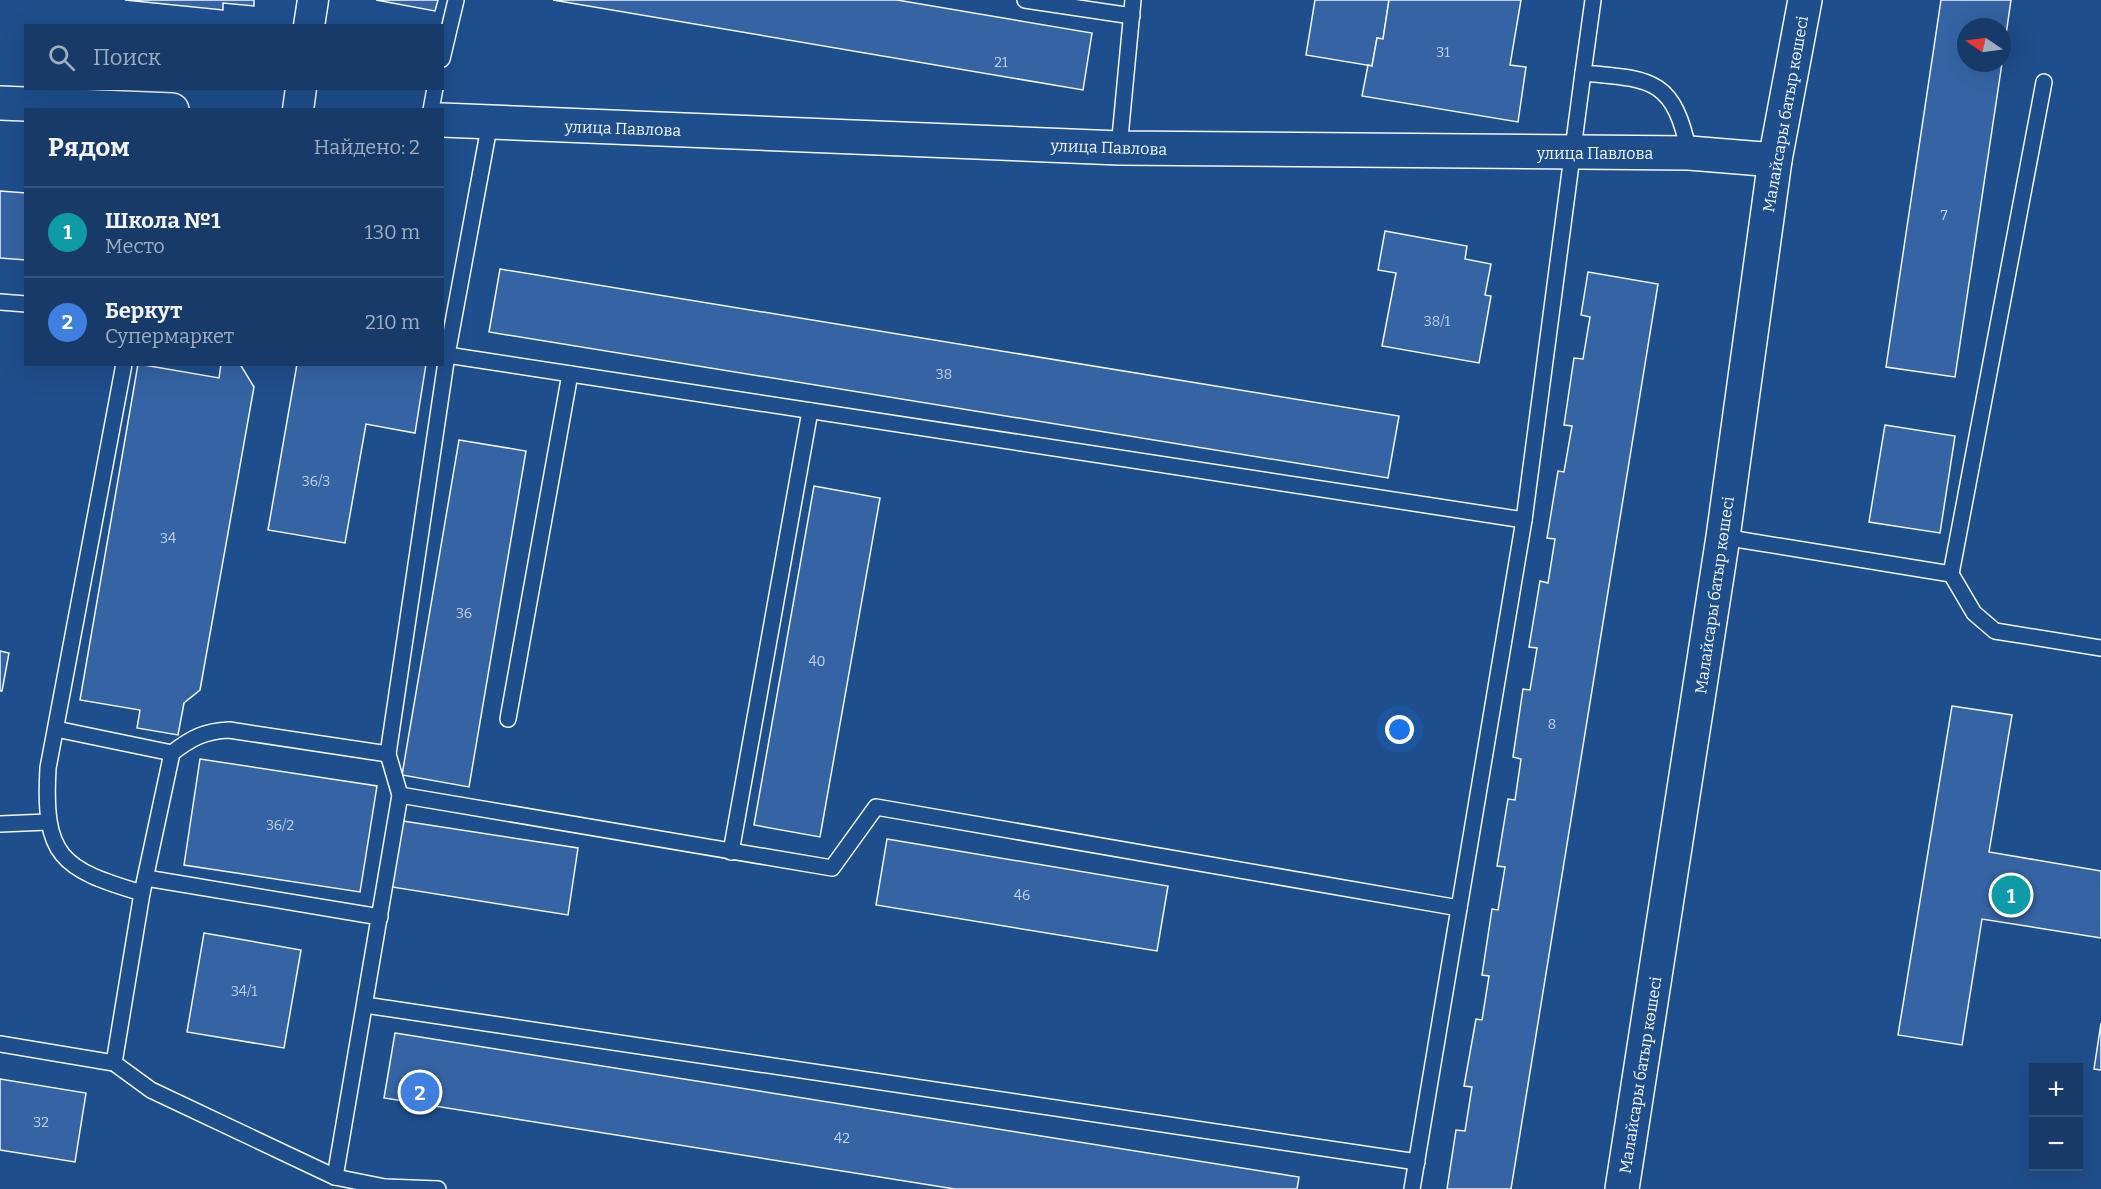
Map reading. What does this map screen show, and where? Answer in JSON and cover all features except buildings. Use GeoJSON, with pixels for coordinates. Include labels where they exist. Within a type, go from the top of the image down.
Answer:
{"type":"FeatureCollection","features":[{"type":"Feature","properties":{"kind":"street"},"geometry":{"type":"LineString","coordinates":[[309,24],[313,0]]}},
{"type":"Feature","properties":{"kind":"street","name":"Малайсары батыр көшесі"},"geometry":{"type":"LineString","coordinates":[[1622,1189],[1723,537],[1775,160],[1805,0]]}},
{"type":"Feature","properties":{"kind":"street"},"geometry":{"type":"LineString","coordinates":[[298,108],[301,90]]}},
{"type":"Feature","properties":{"kind":"street"},"geometry":{"type":"LineString","coordinates":[[0,102],[129,108]]}},
{"type":"Feature","properties":{"kind":"street","name":"улица Павлова"},"geometry":{"type":"LineString","coordinates":[[444,120],[1119,148],[1571,154],[1689,153],[1775,160]]}},
{"type":"Feature","properties":{"kind":"lane"},"geometry":{"type":"LineString","coordinates":[[444,51],[456,0]]}},
{"type":"Feature","properties":{"kind":"lane"},"geometry":{"type":"LineString","coordinates":[[1024,0],[1132,16]]}},
{"type":"Feature","properties":{"kind":"lane"},"geometry":{"type":"LineString","coordinates":[[1119,148],[1133,0]]}},
{"type":"Feature","properties":{"kind":"lane"},"geometry":{"type":"LineString","coordinates":[[1412,1189],[1524,520],[1593,0]]}},
{"type":"Feature","properties":{"kind":"lane"},"geometry":{"type":"LineString","coordinates":[[1583,73],[1639,78],[1667,94],[1684,129],[1689,153]]}},
{"type":"Feature","properties":{"kind":"lane"},"geometry":{"type":"LineString","coordinates":[[2044,82],[1951,574],[1974,613],[1995,631],[2101,648]]}},
{"type":"Feature","properties":{"kind":"lane"},"geometry":{"type":"LineString","coordinates":[[430,108],[435,90]]}},
{"type":"Feature","properties":{"kind":"lane"},"geometry":{"type":"LineString","coordinates":[[335,1177],[400,795],[388,754],[447,356],[449,312],[490,122]]}},
{"type":"Feature","properties":{"kind":"lane"},"geometry":{"type":"LineString","coordinates":[[0,302],[24,304]]}},
{"type":"Feature","properties":{"kind":"lane"},"geometry":{"type":"LineString","coordinates":[[447,356],[1524,520]]}},
{"type":"Feature","properties":{"kind":"lane"},"geometry":{"type":"LineString","coordinates":[[124,366],[48,768],[48,822],[53,844],[66,860],[94,879],[380,917]]}},
{"type":"Feature","properties":{"kind":"lane"},"geometry":{"type":"LineString","coordinates":[[508,718],[570,375]]}},
{"type":"Feature","properties":{"kind":"lane"},"geometry":{"type":"LineString","coordinates":[[731,852],[810,411]]}},
{"type":"Feature","properties":{"kind":"lane"},"geometry":{"type":"LineString","coordinates":[[1723,537],[1951,574]]}},
{"type":"Feature","properties":{"kind":"lane"},"geometry":{"type":"LineString","coordinates":[[56,729],[172,753]]}},
{"type":"Feature","properties":{"kind":"lane"},"geometry":{"type":"LineString","coordinates":[[114,1064],[144,886],[172,753],[195,736],[211,731],[229,730],[388,754]]}},
{"type":"Feature","properties":{"kind":"lane"},"geometry":{"type":"LineString","coordinates":[[400,795],[731,852],[832,867],[876,807],[1458,908]]}},
{"type":"Feature","properties":{"kind":"lane"},"geometry":{"type":"LineString","coordinates":[[0,824],[48,822]]}},
{"type":"Feature","properties":{"kind":"lane"},"geometry":{"type":"LineString","coordinates":[[365,1005],[1417,1162]]}},
{"type":"Feature","properties":{"kind":"lane"},"geometry":{"type":"LineString","coordinates":[[0,1044],[114,1064],[151,1090],[335,1177],[386,1188],[438,1189]]}},
{"type":"Feature","properties":{"kind":"place","name":"Школа №1"},"geometry":{"type":"Point","coordinates":[2011,895]}},
{"type":"Feature","properties":{"kind":"place","name":"Беркут"},"geometry":{"type":"Point","coordinates":[420,1092]}}]}
